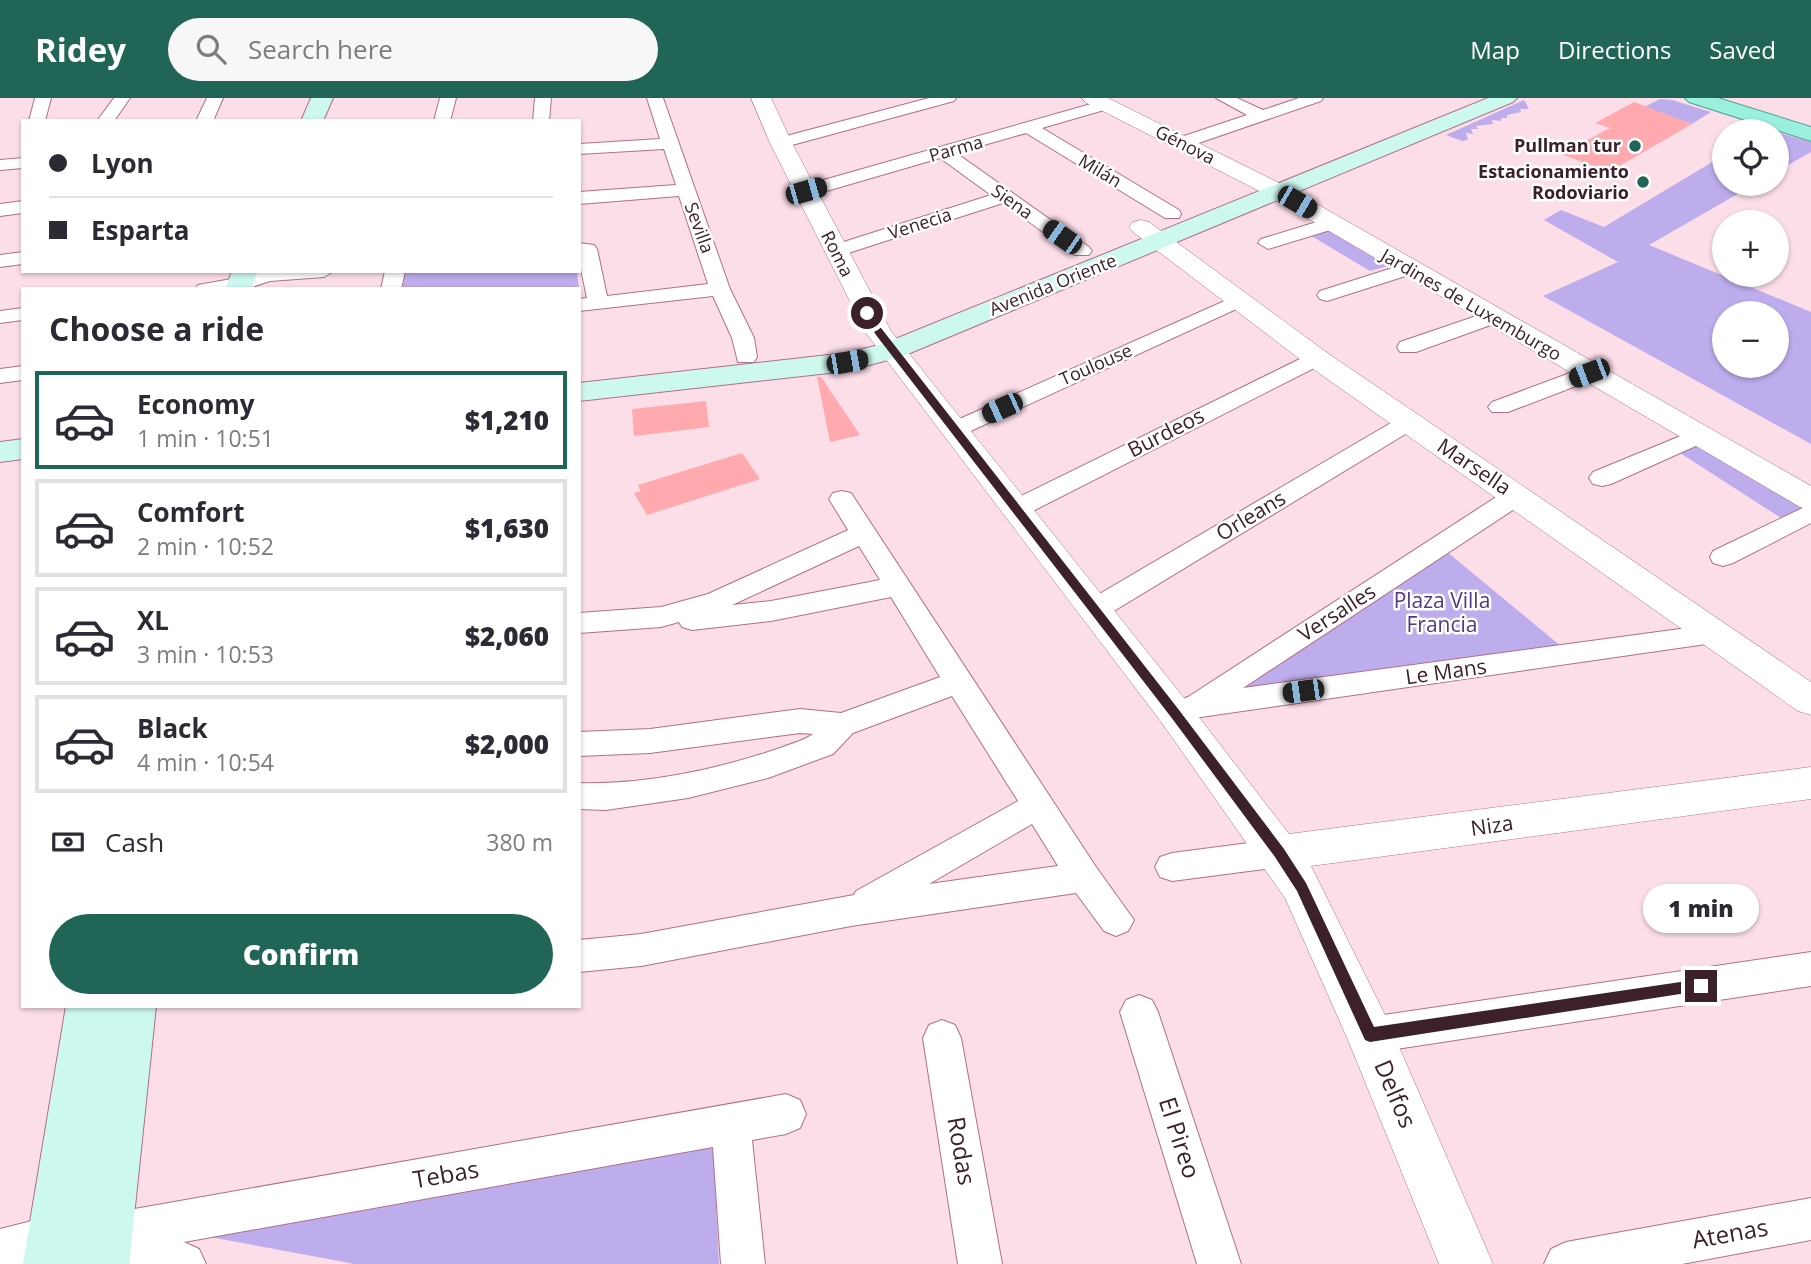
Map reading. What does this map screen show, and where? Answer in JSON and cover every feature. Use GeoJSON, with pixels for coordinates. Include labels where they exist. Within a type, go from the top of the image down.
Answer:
{"type":"FeatureCollection","features":[{"type":"Feature","properties":{"kind":"main road"},"geometry":{"type":"LineString","coordinates":[[313,119],[322,98]]}},
{"type":"Feature","properties":{"kind":"main road"},"geometry":{"type":"LineString","coordinates":[[334,119],[342,98]]}},
{"type":"Feature","properties":{"kind":"main road","name":"Avenida Oriente"},"geometry":{"type":"LineString","coordinates":[[1411,127],[1458,98]]}},
{"type":"Feature","properties":{"kind":"main road","name":"Avenida Oriente"},"geometry":{"type":"LineString","coordinates":[[581,378],[747,356],[886,342],[1158,227],[1268,186],[1411,127],[1506,98]]}},
{"type":"Feature","properties":{"kind":"main road"},"geometry":{"type":"LineString","coordinates":[[1696,98],[1811,134]]}},
{"type":"Feature","properties":{"kind":"main road"},"geometry":{"type":"LineString","coordinates":[[1728,98],[1811,124]]}},
{"type":"Feature","properties":{"kind":"main road","name":"Avenida Oriente"},"geometry":{"type":"LineString","coordinates":[[581,392],[847,362],[1082,251],[1158,227]]}},
{"type":"Feature","properties":{"kind":"main road"},"geometry":{"type":"LineString","coordinates":[[0,452],[21,449]]}},
{"type":"Feature","properties":{"kind":"main road"},"geometry":{"type":"LineString","coordinates":[[0,467],[21,464]]}},
{"type":"Feature","properties":{"kind":"main road"},"geometry":{"type":"LineString","coordinates":[[78,1249],[90,1008]]}},
{"type":"Feature","properties":{"kind":"main road"},"geometry":{"type":"LineString","coordinates":[[78,1249],[132,1008]]}},
{"type":"Feature","properties":{"kind":"street"},"geometry":{"type":"LineString","coordinates":[[38,119],[43,98]]}},
{"type":"Feature","properties":{"kind":"street"},"geometry":{"type":"LineString","coordinates":[[106,119],[122,98]]}},
{"type":"Feature","properties":{"kind":"street"},"geometry":{"type":"LineString","coordinates":[[205,119],[215,98]]}},
{"type":"Feature","properties":{"kind":"street"},"geometry":{"type":"LineString","coordinates":[[443,119],[448,98]]}},
{"type":"Feature","properties":{"kind":"street"},"geometry":{"type":"LineString","coordinates":[[541,119],[543,98]]}},
{"type":"Feature","properties":{"kind":"street","name":"Sevilla"},"geometry":{"type":"LineString","coordinates":[[655,98],[720,289],[743,338],[747,356]]}},
{"type":"Feature","properties":{"kind":"street","name":"Roma"},"geometry":{"type":"LineString","coordinates":[[763,98],[781,143],[835,251],[886,342]]}},
{"type":"Feature","properties":{"kind":"street"},"geometry":{"type":"LineString","coordinates":[[781,143],[948,98]]}},
{"type":"Feature","properties":{"kind":"street"},"geometry":{"type":"LineString","coordinates":[[1224,98],[1262,116]]}},
{"type":"Feature","properties":{"kind":"street"},"geometry":{"type":"LineString","coordinates":[[1181,142],[1315,98]]}},
{"type":"Feature","properties":{"kind":"street","name":"Parma"},"geometry":{"type":"LineString","coordinates":[[806,191],[1028,128],[1099,101]]}},
{"type":"Feature","properties":{"kind":"street","name":"Génova"},"geometry":{"type":"LineString","coordinates":[[1099,101],[1268,186]]}},
{"type":"Feature","properties":{"kind":"street","name":"Milán"},"geometry":{"type":"LineString","coordinates":[[1028,128],[1158,227]]}},
{"type":"Feature","properties":{"kind":"street"},"geometry":{"type":"LineString","coordinates":[[581,149],[671,143]]}},
{"type":"Feature","properties":{"kind":"street","name":"Siena"},"geometry":{"type":"LineString","coordinates":[[943,152],[1082,251]]}},
{"type":"Feature","properties":{"kind":"street"},"geometry":{"type":"LineString","coordinates":[[0,165],[21,163]]}},
{"type":"Feature","properties":{"kind":"street","name":"Jardines de Luxemburgo"},"geometry":{"type":"LineString","coordinates":[[1268,186],[1811,500]]}},
{"type":"Feature","properties":{"kind":"street"},"geometry":{"type":"LineString","coordinates":[[581,198],[685,190]]}},
{"type":"Feature","properties":{"kind":"street","name":"Venecia"},"geometry":{"type":"LineString","coordinates":[[835,251],[1004,197]]}},
{"type":"Feature","properties":{"kind":"street"},"geometry":{"type":"LineString","coordinates":[[0,209],[21,206]]}},
{"type":"Feature","properties":{"kind":"street"},"geometry":{"type":"LineString","coordinates":[[1268,243],[1333,223]]}},
{"type":"Feature","properties":{"kind":"street","name":"Marsella"},"geometry":{"type":"LineString","coordinates":[[1158,227],[1238,301],[1316,358],[1811,701]]}},
{"type":"Feature","properties":{"kind":"street"},"geometry":{"type":"LineString","coordinates":[[583,249],[589,304],[720,289]]}},
{"type":"Feature","properties":{"kind":"street"},"geometry":{"type":"LineString","coordinates":[[0,261],[21,258]]}},
{"type":"Feature","properties":{"kind":"street"},"geometry":{"type":"LineString","coordinates":[[1327,295],[1408,269]]}},
{"type":"Feature","properties":{"kind":"street"},"geometry":{"type":"LineString","coordinates":[[216,287],[308,273]]}},
{"type":"Feature","properties":{"kind":"street","name":"Toulouse"},"geometry":{"type":"LineString","coordinates":[[954,430],[1238,301]]}},
{"type":"Feature","properties":{"kind":"street"},"geometry":{"type":"LineString","coordinates":[[0,317],[21,314]]}},
{"type":"Feature","properties":{"kind":"street"},"geometry":{"type":"LineString","coordinates":[[1408,347],[1491,317]]}},
{"type":"Feature","properties":{"kind":"street"},"geometry":{"type":"LineString","coordinates":[[886,342],[1094,610],[1184,710],[1279,853]]}},
{"type":"Feature","properties":{"kind":"street","name":"Burdeos"},"geometry":{"type":"LineString","coordinates":[[1016,509],[1316,358]]}},
{"type":"Feature","properties":{"kind":"street"},"geometry":{"type":"LineString","coordinates":[[0,376],[21,373]]}},
{"type":"Feature","properties":{"kind":"street"},"geometry":{"type":"LineString","coordinates":[[1500,407],[1589,373]]}},
{"type":"Feature","properties":{"kind":"street","name":"Orleans"},"geometry":{"type":"LineString","coordinates":[[1094,610],[1409,422]]}},
{"type":"Feature","properties":{"kind":"street"},"geometry":{"type":"LineString","coordinates":[[1602,478],[1700,435]]}},
{"type":"Feature","properties":{"kind":"street","name":"Versalles"},"geometry":{"type":"LineString","coordinates":[[1184,710],[1516,496]]}},
{"type":"Feature","properties":{"kind":"street"},"geometry":{"type":"LineString","coordinates":[[842,499],[1084,877],[1116,920]]}},
{"type":"Feature","properties":{"kind":"street"},"geometry":{"type":"LineString","coordinates":[[1723,557],[1811,512]]}},
{"type":"Feature","properties":{"kind":"street"},"geometry":{"type":"LineString","coordinates":[[661,617],[717,601],[864,533]]}},
{"type":"Feature","properties":{"kind":"street"},"geometry":{"type":"LineString","coordinates":[[581,623],[661,617],[711,620],[833,601],[899,586]]}},
{"type":"Feature","properties":{"kind":"street","name":"Le Mans"},"geometry":{"type":"LineString","coordinates":[[1184,710],[1717,634]]}},
{"type":"Feature","properties":{"kind":"street"},"geometry":{"type":"LineString","coordinates":[[581,796],[606,797],[688,785],[768,765],[822,745],[842,725],[960,681]]}},
{"type":"Feature","properties":{"kind":"street"},"geometry":{"type":"LineString","coordinates":[[581,744],[650,741],[800,721],[842,725]]}},
{"type":"Feature","properties":{"kind":"street","name":"Niza"},"geometry":{"type":"LineString","coordinates":[[1172,867],[1811,783]]}},
{"type":"Feature","properties":{"kind":"street"},"geometry":{"type":"LineString","coordinates":[[851,911],[1038,805]]}},
{"type":"Feature","properties":{"kind":"street","name":"Delfos"},"geometry":{"type":"LineString","coordinates":[[1279,853],[1301,887],[1370,1035],[1466,1264]]}},
{"type":"Feature","properties":{"kind":"street"},"geometry":{"type":"LineString","coordinates":[[581,956],[641,950],[851,911],[1084,877]]}},
{"type":"Feature","properties":{"kind":"street"},"geometry":{"type":"LineString","coordinates":[[1370,1035],[1811,969]]}},
{"type":"Feature","properties":{"kind":"street","name":"El Pireo"},"geometry":{"type":"LineString","coordinates":[[1139,1012],[1219,1264]]}},
{"type":"Feature","properties":{"kind":"street","name":"Rodas"},"geometry":{"type":"LineString","coordinates":[[942,1038],[980,1264]]}},
{"type":"Feature","properties":{"kind":"street","name":"Tebas"},"geometry":{"type":"LineString","coordinates":[[0,1250],[78,1249],[786,1114]]}},
{"type":"Feature","properties":{"kind":"street"},"geometry":{"type":"LineString","coordinates":[[731,1125],[743,1264]]}},
{"type":"Feature","properties":{"kind":"street","name":"Atenas"},"geometry":{"type":"LineString","coordinates":[[1566,1264],[1811,1219]]}},
{"type":"Feature","properties":{"kind":"street"},"geometry":{"type":"LineString","coordinates":[[78,1249],[184,1264]]}},
{"type":"Feature","properties":{"kind":"green space"},"geometry":{"type":"Polygon","coordinates":[[[1660,99],[1711,112],[1692,124],[1687,122],[1679,125],[1640,109],[1660,99]]]}},
{"type":"Feature","properties":{"kind":"green space"},"geometry":{"type":"Polygon","coordinates":[[[1524,100],[1529,109],[1520,109],[1521,112],[1507,115],[1507,118],[1501,118],[1501,121],[1492,120],[1493,124],[1476,126],[1478,129],[1471,129],[1473,134],[1466,133],[1468,140],[1462,141],[1446,135],[1524,100]]]}},
{"type":"Feature","properties":{"kind":"green space"},"geometry":{"type":"Polygon","coordinates":[[[1789,136],[1811,142],[1811,152],[1789,165],[1789,136]]]}},
{"type":"Feature","properties":{"kind":"green space"},"geometry":{"type":"Polygon","coordinates":[[[1712,162],[1712,196],[1734,196],[1649,245],[1712,271],[1712,287],[1751,287],[1784,301],[1712,301],[1712,378],[1789,378],[1789,303],[1811,312],[1811,444],[1543,296],[1618,262],[1544,220],[1561,210],[1604,227],[1712,162]]]}},
{"type":"Feature","properties":{"kind":"green space"},"geometry":{"type":"Polygon","coordinates":[[[1333,227],[1398,263],[1370,271],[1308,234],[1333,227]]]}},
{"type":"Feature","properties":{"kind":"green space"},"geometry":{"type":"Polygon","coordinates":[[[405,273],[577,273],[579,287],[402,287],[405,273]]]}},
{"type":"Feature","properties":{"kind":"green space"},"geometry":{"type":"Polygon","coordinates":[[[1705,442],[1811,504],[1781,518],[1680,453],[1705,442]]]}},
{"type":"Feature","properties":{"kind":"green space","name":"Plaza Villa Francia"},"geometry":{"type":"Polygon","coordinates":[[[1446,551],[1562,647],[1233,693],[1446,551]]]}},
{"type":"Feature","properties":{"kind":"green space"},"geometry":{"type":"Polygon","coordinates":[[[713,1142],[719,1264],[355,1264],[194,1234],[713,1142]]]}},
{"type":"Feature","properties":{"kind":"building"},"geometry":{"type":"Polygon","coordinates":[[[1634,102],[1692,124],[1609,172],[1561,154],[1610,128],[1595,123],[1634,102]]]}},
{"type":"Feature","properties":{"kind":"building"},"geometry":{"type":"Polygon","coordinates":[[[817,377],[821,377],[860,435],[830,442],[817,377]]]}},
{"type":"Feature","properties":{"kind":"building"},"geometry":{"type":"Polygon","coordinates":[[[706,401],[709,427],[634,436],[632,409],[706,401]]]}},
{"type":"Feature","properties":{"kind":"building"},"geometry":{"type":"Polygon","coordinates":[[[742,453],[760,479],[647,515],[634,493],[641,491],[638,485],[742,453]]]}},
{"type":"Feature","properties":{"kind":"place","name":"Pullman tur"},"geometry":{"type":"Point","coordinates":[1635,146]}},
{"type":"Feature","properties":{"kind":"place","name":"Estacionamiento Rodoviario"},"geometry":{"type":"Point","coordinates":[1643,182]}},
{"type":"Feature","properties":{"kind":"route"},"geometry":{"type":"LineString","coordinates":[[867,313],[879,333],[1175,713],[1279,853],[1301,887],[1370,1035],[1701,986]]}}]}
